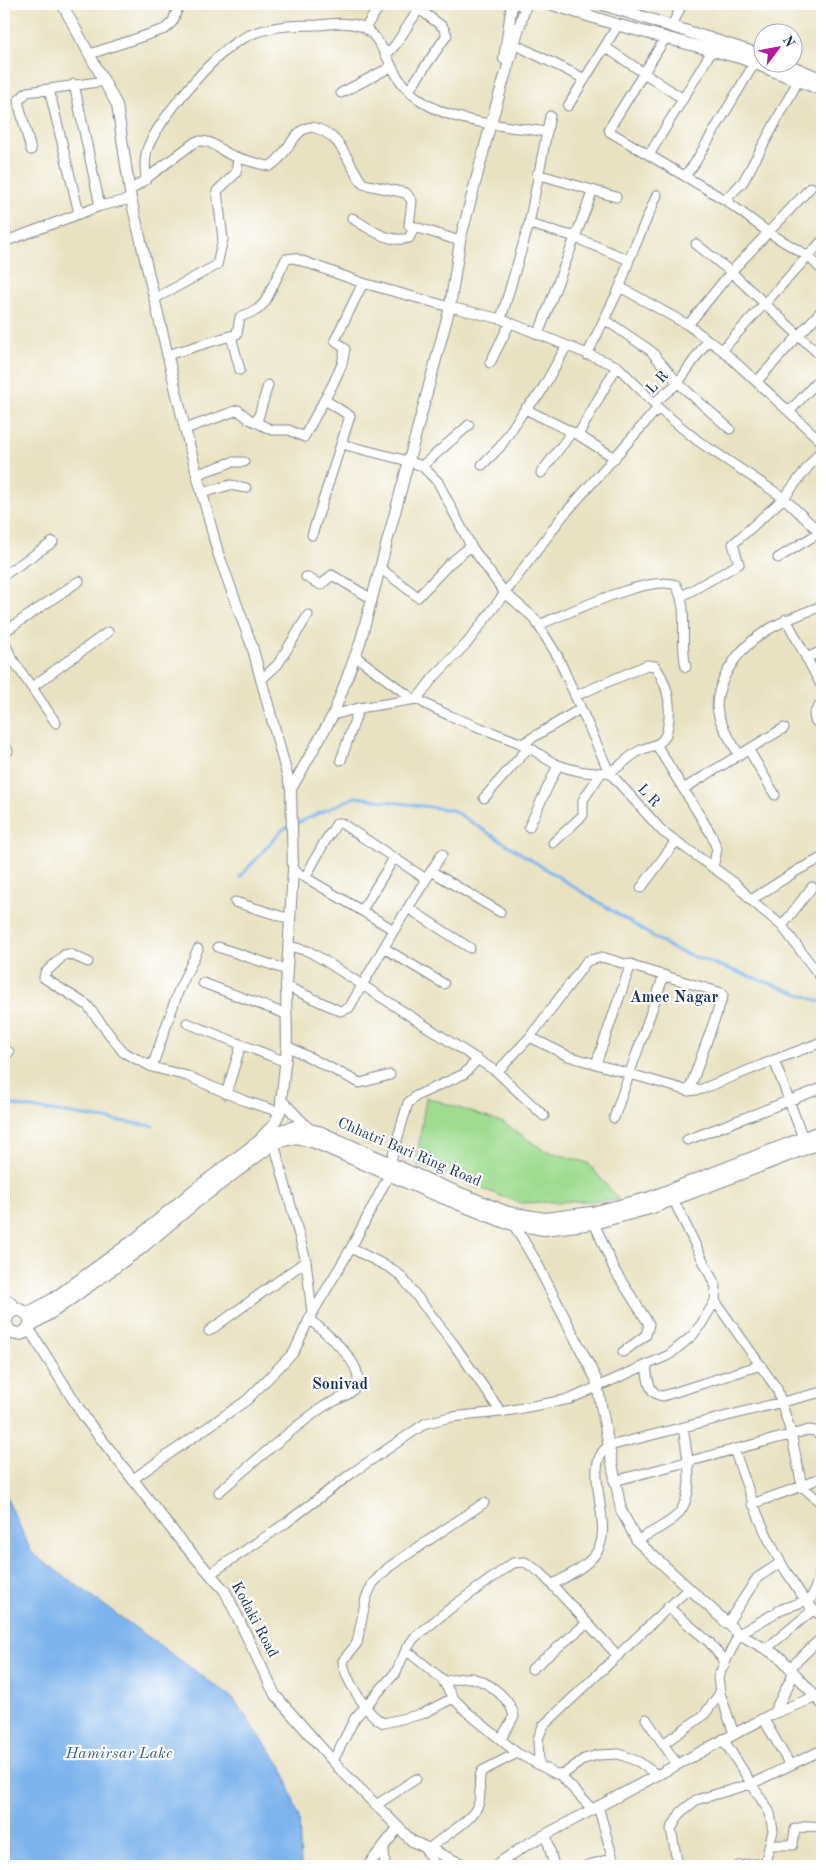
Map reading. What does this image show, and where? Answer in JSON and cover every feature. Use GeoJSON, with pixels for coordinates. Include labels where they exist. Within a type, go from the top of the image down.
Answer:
{"type":"FeatureCollection","features":[{"type":"Feature","properties":{"kind":"main road"},"geometry":{"type":"LineString","coordinates":[[551,4],[618,25],[713,50],[754,64]]}},
{"type":"Feature","properties":{"kind":"main road"},"geometry":{"type":"LineString","coordinates":[[602,4],[626,7],[672,26],[754,53]]}},
{"type":"Feature","properties":{"kind":"main road"},"geometry":{"type":"LineString","coordinates":[[775,72],[822,90]]}},
{"type":"Feature","properties":{"kind":"main road"},"geometry":{"type":"LineString","coordinates":[[804,72],[822,79]]}},
{"type":"Feature","properties":{"kind":"main road","name":"Chhatri Bari Ring Road"},"geometry":{"type":"LineString","coordinates":[[14,1322],[54,1299],[135,1240],[269,1134],[295,1127],[310,1130],[389,1170]]}},
{"type":"Feature","properties":{"kind":"main road","name":"Chhatri Bari Ring Road"},"geometry":{"type":"LineString","coordinates":[[510,1219],[545,1219],[592,1213],[650,1198],[822,1131]]}},
{"type":"Feature","properties":{"kind":"main road","name":"Chhatri Bari Ring Road"},"geometry":{"type":"LineString","coordinates":[[14,1322],[59,1307],[141,1248],[197,1201],[274,1143],[296,1137],[315,1142],[389,1170],[510,1219],[544,1229],[594,1223],[673,1199],[822,1142]]}},
{"type":"Feature","properties":{"kind":"main road","name":"Kodaki Road"},"geometry":{"type":"LineString","coordinates":[[4,1298],[14,1322]]}},
{"type":"Feature","properties":{"kind":"street"},"geometry":{"type":"LineString","coordinates":[[62,4],[117,105],[131,195],[185,429],[218,553],[262,678],[291,789],[293,870],[286,986],[287,1046],[282,1100],[280,1112],[274,1124],[241,1155]]}},
{"type":"Feature","properties":{"kind":"street"},"geometry":{"type":"LineString","coordinates":[[365,28],[382,4]]}},
{"type":"Feature","properties":{"kind":"street"},"geometry":{"type":"LineString","coordinates":[[493,118],[512,15],[512,4]]}},
{"type":"Feature","properties":{"kind":"street"},"geometry":{"type":"LineString","coordinates":[[291,789],[333,715],[355,656],[372,599],[450,308],[460,241],[514,44],[523,4]]}},
{"type":"Feature","properties":{"kind":"street"},"geometry":{"type":"LineString","coordinates":[[672,26],[682,4]]}},
{"type":"Feature","properties":{"kind":"street"},"geometry":{"type":"LineString","coordinates":[[90,54],[165,29],[173,21],[179,5]]}},
{"type":"Feature","properties":{"kind":"street"},"geometry":{"type":"LineString","coordinates":[[387,54],[420,7],[443,27],[447,35],[408,90]]}},
{"type":"Feature","properties":{"kind":"street"},"geometry":{"type":"LineString","coordinates":[[146,180],[145,160],[148,147],[162,124],[206,68],[238,41],[259,31],[282,26],[348,24],[365,28],[387,54],[391,67],[408,90],[430,108],[448,115],[493,118],[547,132]]}},
{"type":"Feature","properties":{"kind":"street"},"geometry":{"type":"LineString","coordinates":[[568,106],[618,25]]}},
{"type":"Feature","properties":{"kind":"street"},"geometry":{"type":"LineString","coordinates":[[666,37],[645,74],[609,129],[612,135],[685,175],[724,200],[768,232],[808,257],[822,270]]}},
{"type":"Feature","properties":{"kind":"street"},"geometry":{"type":"LineString","coordinates":[[514,44],[585,79]]}},
{"type":"Feature","properties":{"kind":"street"},"geometry":{"type":"LineString","coordinates":[[605,47],[683,99]]}},
{"type":"Feature","properties":{"kind":"street"},"geometry":{"type":"LineString","coordinates":[[649,155],[713,50]]}},
{"type":"Feature","properties":{"kind":"street"},"geometry":{"type":"LineString","coordinates":[[685,175],[694,166],[754,64]]}},
{"type":"Feature","properties":{"kind":"street"},"geometry":{"type":"LineString","coordinates":[[341,93],[391,67]]}},
{"type":"Feature","properties":{"kind":"street"},"geometry":{"type":"LineString","coordinates":[[724,200],[743,182],[798,81]]}},
{"type":"Feature","properties":{"kind":"street"},"geometry":{"type":"LineString","coordinates":[[31,150],[18,101],[27,92],[74,84],[105,82]]}},
{"type":"Feature","properties":{"kind":"street"},"geometry":{"type":"LineString","coordinates":[[74,84],[100,206]]}},
{"type":"Feature","properties":{"kind":"street"},"geometry":{"type":"LineString","coordinates":[[49,89],[79,214]]}},
{"type":"Feature","properties":{"kind":"street"},"geometry":{"type":"LineString","coordinates":[[490,363],[505,321],[529,224],[537,174],[550,116]]}},
{"type":"Feature","properties":{"kind":"street"},"geometry":{"type":"LineString","coordinates":[[4,242],[131,195],[146,180],[195,142],[201,140],[208,141],[238,158],[270,166],[284,154],[301,130],[312,127],[321,129],[333,136],[344,149],[363,184],[406,193],[412,201],[408,220],[409,225],[460,241]]}},
{"type":"Feature","properties":{"kind":"street"},"geometry":{"type":"LineString","coordinates":[[154,299],[218,265],[223,239],[217,191],[236,173],[238,158]]}},
{"type":"Feature","properties":{"kind":"street"},"geometry":{"type":"LineString","coordinates":[[537,174],[616,197]]}},
{"type":"Feature","properties":{"kind":"street"},"geometry":{"type":"LineString","coordinates":[[688,325],[731,272],[811,187]]}},
{"type":"Feature","properties":{"kind":"street"},"geometry":{"type":"LineString","coordinates":[[538,335],[593,190]]}},
{"type":"Feature","properties":{"kind":"street"},"geometry":{"type":"LineString","coordinates":[[587,355],[620,287],[629,260],[657,195]]}},
{"type":"Feature","properties":{"kind":"street"},"geometry":{"type":"LineString","coordinates":[[352,218],[378,234],[403,239],[409,238],[414,228]]}},
{"type":"Feature","properties":{"kind":"street"},"geometry":{"type":"LineString","coordinates":[[529,224],[576,238],[629,260]]}},
{"type":"Feature","properties":{"kind":"street"},"geometry":{"type":"LineString","coordinates":[[722,350],[764,302],[822,241]]}},
{"type":"Feature","properties":{"kind":"street"},"geometry":{"type":"LineString","coordinates":[[696,244],[731,272],[822,356]]}},
{"type":"Feature","properties":{"kind":"street"},"geometry":{"type":"LineString","coordinates":[[167,356],[231,336],[238,330],[238,320],[240,317],[257,310],[265,302],[279,271],[290,257],[450,308],[505,321],[617,366],[656,406],[698,440],[753,480],[784,498],[814,528],[822,531]]}},
{"type":"Feature","properties":{"kind":"street"},"geometry":{"type":"LineString","coordinates":[[185,429],[238,410],[272,430],[289,430],[304,437],[325,400],[342,364],[345,349],[335,340],[364,282]]}},
{"type":"Feature","properties":{"kind":"street"},"geometry":{"type":"LineString","coordinates":[[620,287],[688,325],[722,350],[822,442]]}},
{"type":"Feature","properties":{"kind":"street"},"geometry":{"type":"LineString","coordinates":[[757,381],[822,310]]}},
{"type":"Feature","properties":{"kind":"street"},"geometry":{"type":"LineString","coordinates":[[604,320],[651,351],[678,383],[730,429]]}},
{"type":"Feature","properties":{"kind":"street"},"geometry":{"type":"LineString","coordinates":[[231,336],[240,370]]}},
{"type":"Feature","properties":{"kind":"street","name":"L R"},"geometry":{"type":"LineString","coordinates":[[415,699],[468,642],[562,517],[615,458],[656,406],[678,383],[708,340]]}},
{"type":"Feature","properties":{"kind":"street"},"geometry":{"type":"LineString","coordinates":[[482,464],[500,447],[525,409],[546,385],[566,347]]}},
{"type":"Feature","properties":{"kind":"street"},"geometry":{"type":"LineString","coordinates":[[541,474],[575,433],[617,366]]}},
{"type":"Feature","properties":{"kind":"street"},"geometry":{"type":"LineString","coordinates":[[789,412],[822,376]]}},
{"type":"Feature","properties":{"kind":"street"},"geometry":{"type":"LineString","coordinates":[[257,422],[268,385]]}},
{"type":"Feature","properties":{"kind":"street"},"geometry":{"type":"LineString","coordinates":[[312,535],[350,416],[325,400]]}},
{"type":"Feature","properties":{"kind":"street"},"geometry":{"type":"LineString","coordinates":[[525,409],[575,433],[615,458]]}},
{"type":"Feature","properties":{"kind":"street"},"geometry":{"type":"LineString","coordinates":[[422,466],[469,425]]}},
{"type":"Feature","properties":{"kind":"street","name":"L R"},"geometry":{"type":"LineString","coordinates":[[341,444],[408,460],[422,466],[438,482],[470,546],[504,592],[534,618],[558,657],[605,773],[656,825],[736,884],[751,900],[782,926],[822,979]]}},
{"type":"Feature","properties":{"kind":"street"},"geometry":{"type":"LineString","coordinates":[[682,596],[739,564],[733,544],[784,498],[822,449]]}},
{"type":"Feature","properties":{"kind":"street"},"geometry":{"type":"LineString","coordinates":[[198,474],[232,462],[244,462]]}},
{"type":"Feature","properties":{"kind":"street"},"geometry":{"type":"LineString","coordinates":[[202,493],[230,485],[246,488]]}},
{"type":"Feature","properties":{"kind":"street"},"geometry":{"type":"LineString","coordinates":[[778,558],[822,531]]}},
{"type":"Feature","properties":{"kind":"street"},"geometry":{"type":"LineString","coordinates":[[4,574],[53,542]]}},
{"type":"Feature","properties":{"kind":"street"},"geometry":{"type":"LineString","coordinates":[[380,568],[418,597],[449,564],[470,546]]}},
{"type":"Feature","properties":{"kind":"street"},"geometry":{"type":"LineString","coordinates":[[306,577],[321,584],[332,575],[372,599]]}},
{"type":"Feature","properties":{"kind":"street"},"geometry":{"type":"LineString","coordinates":[[4,632],[79,581]]}},
{"type":"Feature","properties":{"kind":"street"},"geometry":{"type":"LineString","coordinates":[[538,625],[629,589],[670,582],[676,585],[682,596],[684,612],[682,650],[686,666]]}},
{"type":"Feature","properties":{"kind":"street"},"geometry":{"type":"LineString","coordinates":[[739,755],[724,726],[718,706],[721,684],[732,662],[746,644],[786,619],[822,606]]}},
{"type":"Feature","properties":{"kind":"street"},"geometry":{"type":"LineString","coordinates":[[262,678],[278,664],[308,615]]}},
{"type":"Feature","properties":{"kind":"street"},"geometry":{"type":"LineString","coordinates":[[786,619],[822,687]]}},
{"type":"Feature","properties":{"kind":"street"},"geometry":{"type":"LineString","coordinates":[[32,687],[108,632]]}},
{"type":"Feature","properties":{"kind":"street"},"geometry":{"type":"LineString","coordinates":[[4,642],[13,660],[56,723]]}},
{"type":"Feature","properties":{"kind":"street"},"geometry":{"type":"LineString","coordinates":[[806,658],[822,651]]}},
{"type":"Feature","properties":{"kind":"street"},"geometry":{"type":"LineString","coordinates":[[355,656],[415,699],[433,709],[525,745],[558,765],[605,773]]}},
{"type":"Feature","properties":{"kind":"street"},"geometry":{"type":"LineString","coordinates":[[4,666],[13,660]]}},
{"type":"Feature","properties":{"kind":"street"},"geometry":{"type":"LineString","coordinates":[[553,843],[583,815],[583,800],[605,773],[641,750],[657,746],[666,736],[669,721],[669,700],[662,676],[655,666],[647,665],[574,696]]}},
{"type":"Feature","properties":{"kind":"street"},"geometry":{"type":"LineString","coordinates":[[333,715],[359,708],[415,699]]}},
{"type":"Feature","properties":{"kind":"street"},"geometry":{"type":"LineString","coordinates":[[822,702],[814,714],[815,720],[822,727]]}},
{"type":"Feature","properties":{"kind":"street"},"geometry":{"type":"LineString","coordinates":[[341,760],[359,708]]}},
{"type":"Feature","properties":{"kind":"street"},"geometry":{"type":"LineString","coordinates":[[484,798],[525,745],[580,709]]}},
{"type":"Feature","properties":{"kind":"street"},"geometry":{"type":"LineString","coordinates":[[683,788],[784,728]]}},
{"type":"Feature","properties":{"kind":"street"},"geometry":{"type":"LineString","coordinates":[[657,746],[711,834],[717,849],[714,868]]}},
{"type":"Feature","properties":{"kind":"street"},"geometry":{"type":"LineString","coordinates":[[749,750],[775,795]]}},
{"type":"Feature","properties":{"kind":"street"},"geometry":{"type":"LineString","coordinates":[[529,828],[558,765]]}},
{"type":"Feature","properties":{"kind":"street"},"geometry":{"type":"LineString","coordinates":[[306,876],[337,823],[341,823],[394,858],[500,912]]}},
{"type":"Feature","properties":{"kind":"street"},"geometry":{"type":"LineString","coordinates":[[641,888],[676,841]]}},
{"type":"Feature","properties":{"kind":"street"},"geometry":{"type":"LineString","coordinates":[[286,986],[345,1012],[442,854]]}},
{"type":"Feature","properties":{"kind":"street"},"geometry":{"type":"LineString","coordinates":[[362,910],[394,858]]}},
{"type":"Feature","properties":{"kind":"street"},"geometry":{"type":"LineString","coordinates":[[751,900],[798,870],[822,858]]}},
{"type":"Feature","properties":{"kind":"street"},"geometry":{"type":"LineString","coordinates":[[293,870],[394,930]]}},
{"type":"Feature","properties":{"kind":"street"},"geometry":{"type":"LineString","coordinates":[[782,926],[812,887]]}},
{"type":"Feature","properties":{"kind":"street"},"geometry":{"type":"LineString","coordinates":[[235,902],[290,918]]}},
{"type":"Feature","properties":{"kind":"street"},"geometry":{"type":"LineString","coordinates":[[408,908],[470,948]]}},
{"type":"Feature","properties":{"kind":"street"},"geometry":{"type":"LineString","coordinates":[[289,946],[308,951],[478,1059],[497,1072],[544,1116]]}},
{"type":"Feature","properties":{"kind":"street"},"geometry":{"type":"LineString","coordinates":[[218,947],[287,970]]}},
{"type":"Feature","properties":{"kind":"street"},"geometry":{"type":"LineString","coordinates":[[384,948],[444,984]]}},
{"type":"Feature","properties":{"kind":"street"},"geometry":{"type":"LineString","coordinates":[[152,1067],[178,992],[198,949]]}},
{"type":"Feature","properties":{"kind":"street"},"geometry":{"type":"LineString","coordinates":[[88,962],[70,954],[64,954],[45,973],[44,978],[87,1005],[123,1052],[152,1067],[187,1076],[226,1094],[280,1112]]}},
{"type":"Feature","properties":{"kind":"street"},"geometry":{"type":"LineString","coordinates":[[497,1072],[530,1037],[586,961],[602,957],[719,991],[723,996],[689,1091]]}},
{"type":"Feature","properties":{"kind":"street"},"geometry":{"type":"LineString","coordinates":[[596,1064],[631,964]]}},
{"type":"Feature","properties":{"kind":"street"},"geometry":{"type":"LineString","coordinates":[[614,1118],[664,975]]}},
{"type":"Feature","properties":{"kind":"street"},"geometry":{"type":"LineString","coordinates":[[203,982],[286,1014]]}},
{"type":"Feature","properties":{"kind":"street"},"geometry":{"type":"LineString","coordinates":[[187,1023],[286,1062]]}},
{"type":"Feature","properties":{"kind":"street"},"geometry":{"type":"LineString","coordinates":[[530,1037],[568,1056],[630,1076],[689,1091],[702,1090],[822,1042]]}},
{"type":"Feature","properties":{"kind":"street"},"geometry":{"type":"LineString","coordinates":[[226,1094],[242,1045]]}},
{"type":"Feature","properties":{"kind":"street"},"geometry":{"type":"LineString","coordinates":[[287,1046],[360,1083],[390,1075]]}},
{"type":"Feature","properties":{"kind":"street"},"geometry":{"type":"LineString","coordinates":[[133,1480],[248,1400],[272,1378],[294,1352],[311,1316],[351,1248],[389,1170],[408,1103],[416,1096],[464,1074],[478,1059]]}},
{"type":"Feature","properties":{"kind":"street"},"geometry":{"type":"LineString","coordinates":[[774,1060],[788,1102],[803,1138]]}},
{"type":"Feature","properties":{"kind":"street"},"geometry":{"type":"LineString","coordinates":[[687,1140],[822,1088]]}},
{"type":"Feature","properties":{"kind":"street"},"geometry":{"type":"LineString","coordinates":[[282,1100],[310,1130]]}},
{"type":"Feature","properties":{"kind":"street"},"geometry":{"type":"LineString","coordinates":[[219,1492],[323,1407],[353,1391],[357,1386],[358,1378],[353,1364],[334,1340],[311,1316],[306,1261],[274,1143]]}},
{"type":"Feature","properties":{"kind":"street"},"geometry":{"type":"LineString","coordinates":[[210,1574],[286,1523],[352,1473],[426,1423],[451,1417],[500,1412],[570,1399],[646,1366],[668,1354],[692,1336],[715,1301],[716,1287],[712,1274],[673,1199]]}},
{"type":"Feature","properties":{"kind":"street"},"geometry":{"type":"LineString","coordinates":[[495,1866],[546,1834],[774,1712],[821,1698],[780,1657],[739,1634],[727,1624],[637,1541],[620,1510],[598,1386],[536,1262],[510,1219]]}},
{"type":"Feature","properties":{"kind":"street"},"geometry":{"type":"LineString","coordinates":[[594,1223],[615,1271],[650,1324],[646,1335],[623,1352]]}},
{"type":"Feature","properties":{"kind":"street"},"geometry":{"type":"LineString","coordinates":[[351,1248],[392,1269],[401,1276],[453,1343],[500,1412]]}},
{"type":"Feature","properties":{"kind":"street"},"geometry":{"type":"LineString","coordinates":[[209,1331],[306,1261]]}},
{"type":"Feature","properties":{"kind":"street"},"geometry":{"type":"LineString","coordinates":[[715,1301],[777,1389],[791,1433],[802,1486],[822,1504]]}},
{"type":"Feature","properties":{"kind":"street","name":"Kodaki Road"},"geometry":{"type":"LineString","coordinates":[[14,1322],[84,1418],[225,1591],[275,1695],[333,1761],[412,1841],[466,1866]]}},
{"type":"Feature","properties":{"kind":"street"},"geometry":{"type":"LineString","coordinates":[[646,1366],[652,1390],[659,1396],[663,1396],[761,1365]]}},
{"type":"Feature","properties":{"kind":"street"},"geometry":{"type":"LineString","coordinates":[[552,1586],[591,1558],[601,1544],[597,1463],[600,1453],[609,1446],[822,1392]]}},
{"type":"Feature","properties":{"kind":"street"},"geometry":{"type":"LineString","coordinates":[[637,1541],[675,1517],[681,1508],[688,1484],[688,1462],[683,1428]]}},
{"type":"Feature","properties":{"kind":"street"},"geometry":{"type":"LineString","coordinates":[[614,1481],[791,1433],[809,1430],[815,1431],[822,1438]]}},
{"type":"Feature","properties":{"kind":"street"},"geometry":{"type":"LineString","coordinates":[[734,1449],[752,1504],[780,1563],[809,1605],[822,1617]]}},
{"type":"Feature","properties":{"kind":"street"},"geometry":{"type":"LineString","coordinates":[[752,1504],[822,1477]]}},
{"type":"Feature","properties":{"kind":"street"},"geometry":{"type":"LineString","coordinates":[[453,1698],[422,1714],[387,1723],[380,1721],[364,1706],[345,1671],[343,1661],[357,1643],[366,1598],[374,1583],[389,1567],[484,1503]]}},
{"type":"Feature","properties":{"kind":"street"},"geometry":{"type":"LineString","coordinates":[[333,1761],[355,1718],[396,1672],[406,1650],[425,1629],[512,1563],[525,1562],[540,1573],[618,1656]]}},
{"type":"Feature","properties":{"kind":"street"},"geometry":{"type":"LineString","coordinates":[[727,1624],[757,1578],[780,1563]]}},
{"type":"Feature","properties":{"kind":"street"},"geometry":{"type":"LineString","coordinates":[[767,1648],[809,1605],[822,1569]]}},
{"type":"Feature","properties":{"kind":"street"},"geometry":{"type":"LineString","coordinates":[[539,1763],[538,1739],[544,1726],[688,1589]]}},
{"type":"Feature","properties":{"kind":"street"},"geometry":{"type":"LineString","coordinates":[[734,1734],[720,1693],[718,1677],[739,1634],[782,1609],[809,1605]]}},
{"type":"Feature","properties":{"kind":"street"},"geometry":{"type":"LineString","coordinates":[[668,1608],[709,1642],[725,1662]]}},
{"type":"Feature","properties":{"kind":"street"},"geometry":{"type":"LineString","coordinates":[[532,1670],[587,1623]]}},
{"type":"Feature","properties":{"kind":"street"},"geometry":{"type":"LineString","coordinates":[[774,1712],[792,1670],[822,1637]]}},
{"type":"Feature","properties":{"kind":"street"},"geometry":{"type":"LineString","coordinates":[[406,1650],[434,1670],[444,1682],[453,1698],[467,1712],[517,1752],[559,1774],[596,1808],[614,1862],[585,1866]]}},
{"type":"Feature","properties":{"kind":"street"},"geometry":{"type":"LineString","coordinates":[[444,1682],[471,1678],[492,1688],[506,1701],[514,1716],[501,1739]]}},
{"type":"Feature","properties":{"kind":"street"},"geometry":{"type":"LineString","coordinates":[[663,1744],[704,1715],[720,1693]]}},
{"type":"Feature","properties":{"kind":"street"},"geometry":{"type":"LineString","coordinates":[[763,1718],[790,1765]]}},
{"type":"Feature","properties":{"kind":"street"},"geometry":{"type":"LineString","coordinates":[[646,1719],[677,1764]]}},
{"type":"Feature","properties":{"kind":"street"},"geometry":{"type":"LineString","coordinates":[[723,1739],[770,1813],[773,1831],[766,1865],[738,1866]]}},
{"type":"Feature","properties":{"kind":"street"},"geometry":{"type":"LineString","coordinates":[[678,1866],[671,1829],[681,1812],[696,1800],[752,1784],[822,1750]]}},
{"type":"Feature","properties":{"kind":"street"},"geometry":{"type":"LineString","coordinates":[[436,1866],[426,1848],[475,1811],[480,1800],[479,1776],[482,1771],[517,1752]]}},
{"type":"Feature","properties":{"kind":"street"},"geometry":{"type":"LineString","coordinates":[[559,1774],[565,1773],[584,1759],[598,1755],[619,1754],[639,1762],[656,1775]]}},
{"type":"Feature","properties":{"kind":"street"},"geometry":{"type":"LineString","coordinates":[[376,1805],[416,1780]]}},
{"type":"Feature","properties":{"kind":"street"},"geometry":{"type":"LineString","coordinates":[[769,1845],[793,1845],[794,1829],[809,1826],[822,1827]]}},
{"type":"Feature","properties":{"kind":"street"},"geometry":{"type":"LineString","coordinates":[[368,1866],[384,1849],[398,1828]]}},
{"type":"Feature","properties":{"kind":"street"},"geometry":{"type":"LineString","coordinates":[[546,1834],[554,1866]]}},
{"type":"Feature","properties":{"kind":"street"},"geometry":{"type":"LineString","coordinates":[[384,1849],[385,1866]]}},
{"type":"Feature","properties":{"kind":"green space"},"geometry":{"type":"Polygon","coordinates":[[[426,1097],[504,1123],[543,1150],[588,1163],[619,1200],[520,1203],[416,1164],[426,1097]]]}},
{"type":"Feature","properties":{"kind":"water","name":"Hamirsar Lake"},"geometry":{"type":"Polygon","coordinates":[[[4,1492],[32,1553],[231,1697],[283,1768],[299,1818],[301,1866],[4,1866],[4,1492]]]}},
{"type":"Feature","properties":{"kind":"waterway"},"geometry":{"type":"LineString","coordinates":[[240,877],[282,830],[355,797],[452,810],[673,949],[822,1002]]}},
{"type":"Feature","properties":{"kind":"waterway"},"geometry":{"type":"LineString","coordinates":[[4,1104],[153,1126]]}},
{"type":"Feature","properties":{"kind":"district","name":"Amee Nagar"},"geometry":{"type":"Point","coordinates":[674,998]}},
{"type":"Feature","properties":{"kind":"district","name":"Sonivad"},"geometry":{"type":"Point","coordinates":[340,1385]}}]}
